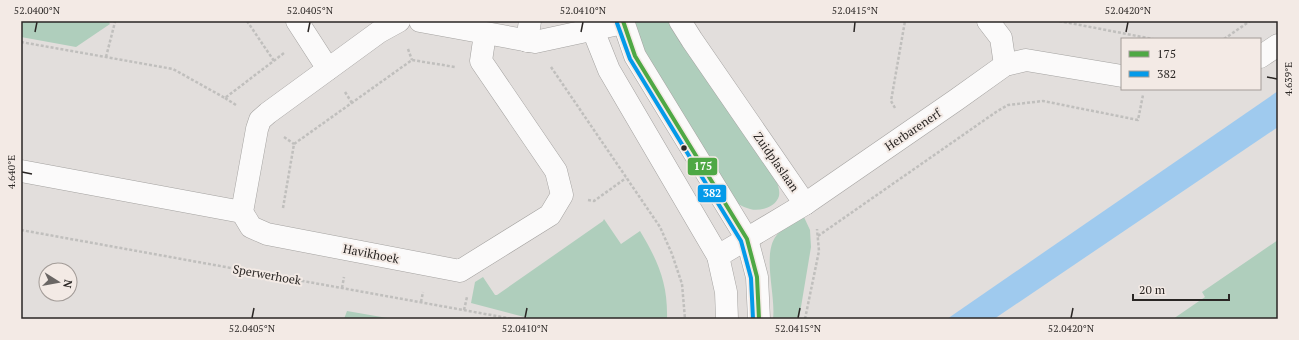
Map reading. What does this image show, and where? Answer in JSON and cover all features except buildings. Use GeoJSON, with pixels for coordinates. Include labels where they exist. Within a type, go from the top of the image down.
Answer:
{"type":"FeatureCollection","features":[{"type":"Feature","properties":{"kind":"street"},"geometry":{"type":"LineString","coordinates":[[21,171],[242,212],[257,129],[260,120],[379,32],[399,21]]}},
{"type":"Feature","properties":{"kind":"street"},"geometry":{"type":"LineString","coordinates":[[420,21],[485,34],[530,35],[623,22],[635,56],[747,239],[757,277],[759,319]]}},
{"type":"Feature","properties":{"kind":"street","name":"Zuidplaslaan"},"geometry":{"type":"LineString","coordinates":[[680,21],[805,204]]}},
{"type":"Feature","properties":{"kind":"street"},"geometry":{"type":"LineString","coordinates":[[988,21],[1001,38],[1005,65]]}},
{"type":"Feature","properties":{"kind":"street"},"geometry":{"type":"LineString","coordinates":[[593,25],[609,70],[718,256],[726,292],[727,319]]}},
{"type":"Feature","properties":{"kind":"street"},"geometry":{"type":"LineString","coordinates":[[302,28],[328,69]]}},
{"type":"Feature","properties":{"kind":"street"},"geometry":{"type":"LineString","coordinates":[[485,34],[481,61],[556,171],[562,195]]}},
{"type":"Feature","properties":{"kind":"street"},"geometry":{"type":"LineString","coordinates":[[1261,56],[1278,45]]}},
{"type":"Feature","properties":{"kind":"street","name":"Herbarenerf"},"geometry":{"type":"LineString","coordinates":[[718,256],[805,204],[1005,65],[1026,60],[1121,76]]}},
{"type":"Feature","properties":{"kind":"street","name":"Havikhoek"},"geometry":{"type":"LineString","coordinates":[[242,212],[251,227],[267,234],[460,271],[550,215],[562,195]]}},
{"type":"Feature","properties":{"kind":"path"},"geometry":{"type":"LineString","coordinates":[[106,57],[114,21]]}},
{"type":"Feature","properties":{"kind":"path"},"geometry":{"type":"LineString","coordinates":[[246,21],[274,61]]}},
{"type":"Feature","properties":{"kind":"path"},"geometry":{"type":"LineString","coordinates":[[906,21],[891,101],[910,132]]}},
{"type":"Feature","properties":{"kind":"path"},"geometry":{"type":"LineString","coordinates":[[1059,21],[1148,38]]}},
{"type":"Feature","properties":{"kind":"path"},"geometry":{"type":"LineString","coordinates":[[1225,38],[1250,21]]}},
{"type":"Feature","properties":{"kind":"path"},"geometry":{"type":"LineString","coordinates":[[21,42],[173,69],[225,98],[274,61],[302,28]]}},
{"type":"Feature","properties":{"kind":"path"},"geometry":{"type":"LineString","coordinates":[[530,35],[660,227],[672,254],[682,284],[685,319]]}},
{"type":"Feature","properties":{"kind":"path"},"geometry":{"type":"LineString","coordinates":[[278,236],[294,144],[412,60],[468,69],[481,61]]}},
{"type":"Feature","properties":{"kind":"path"},"geometry":{"type":"LineString","coordinates":[[818,236],[1008,105],[1043,101],[1138,120],[1144,90]]}},
{"type":"Feature","properties":{"kind":"path"},"geometry":{"type":"LineString","coordinates":[[562,195],[594,201],[626,178]]}},
{"type":"Feature","properties":{"kind":"path","name":"Zuidplaslaan"},"geometry":{"type":"LineString","coordinates":[[805,204],[817,226],[819,251],[805,319]]}},
{"type":"Feature","properties":{"kind":"path","name":"Sperwerhoek"},"geometry":{"type":"LineString","coordinates":[[21,230],[513,319]]}},
{"type":"Feature","properties":{"kind":"green space"},"geometry":{"type":"Polygon","coordinates":[[[21,21],[108,21],[110,24],[76,47],[21,37],[21,21]]]}},
{"type":"Feature","properties":{"kind":"green space"},"geometry":{"type":"Polygon","coordinates":[[[634,21],[669,21],[776,180],[779,196],[775,203],[767,208],[758,210],[747,208],[738,204],[645,58],[634,21]]]}},
{"type":"Feature","properties":{"kind":"green space"},"geometry":{"type":"Polygon","coordinates":[[[803,215],[810,230],[811,247],[799,319],[773,319],[770,264],[772,244],[776,236],[782,230],[803,215]]]}},
{"type":"Feature","properties":{"kind":"green space"},"geometry":{"type":"Polygon","coordinates":[[[604,219],[621,244],[640,231],[652,252],[661,273],[666,294],[667,319],[532,319],[471,303],[475,282],[483,277],[495,295],[497,295],[604,219]]]}},
{"type":"Feature","properties":{"kind":"green space"},"geometry":{"type":"Polygon","coordinates":[[[1278,240],[1278,319],[1173,319],[1205,297],[1202,292],[1278,240]]]}},
{"type":"Feature","properties":{"kind":"green space"},"geometry":{"type":"Polygon","coordinates":[[[347,311],[393,319],[344,319],[347,311]]]}},
{"type":"Feature","properties":{"kind":"water"},"geometry":{"type":"Polygon","coordinates":[[[1278,91],[1278,127],[994,319],[947,319],[1278,91]]]}},
{"type":"Feature","properties":{"kind":"transit line","name":"175"},"geometry":{"type":"LineString","coordinates":[[623,21],[635,56],[747,239],[757,277],[759,319]]}},
{"type":"Feature","properties":{"kind":"transit line","name":"382"},"geometry":{"type":"LineString","coordinates":[[617,23],[630,59],[741,241],[751,278],[753,319]]}}]}
